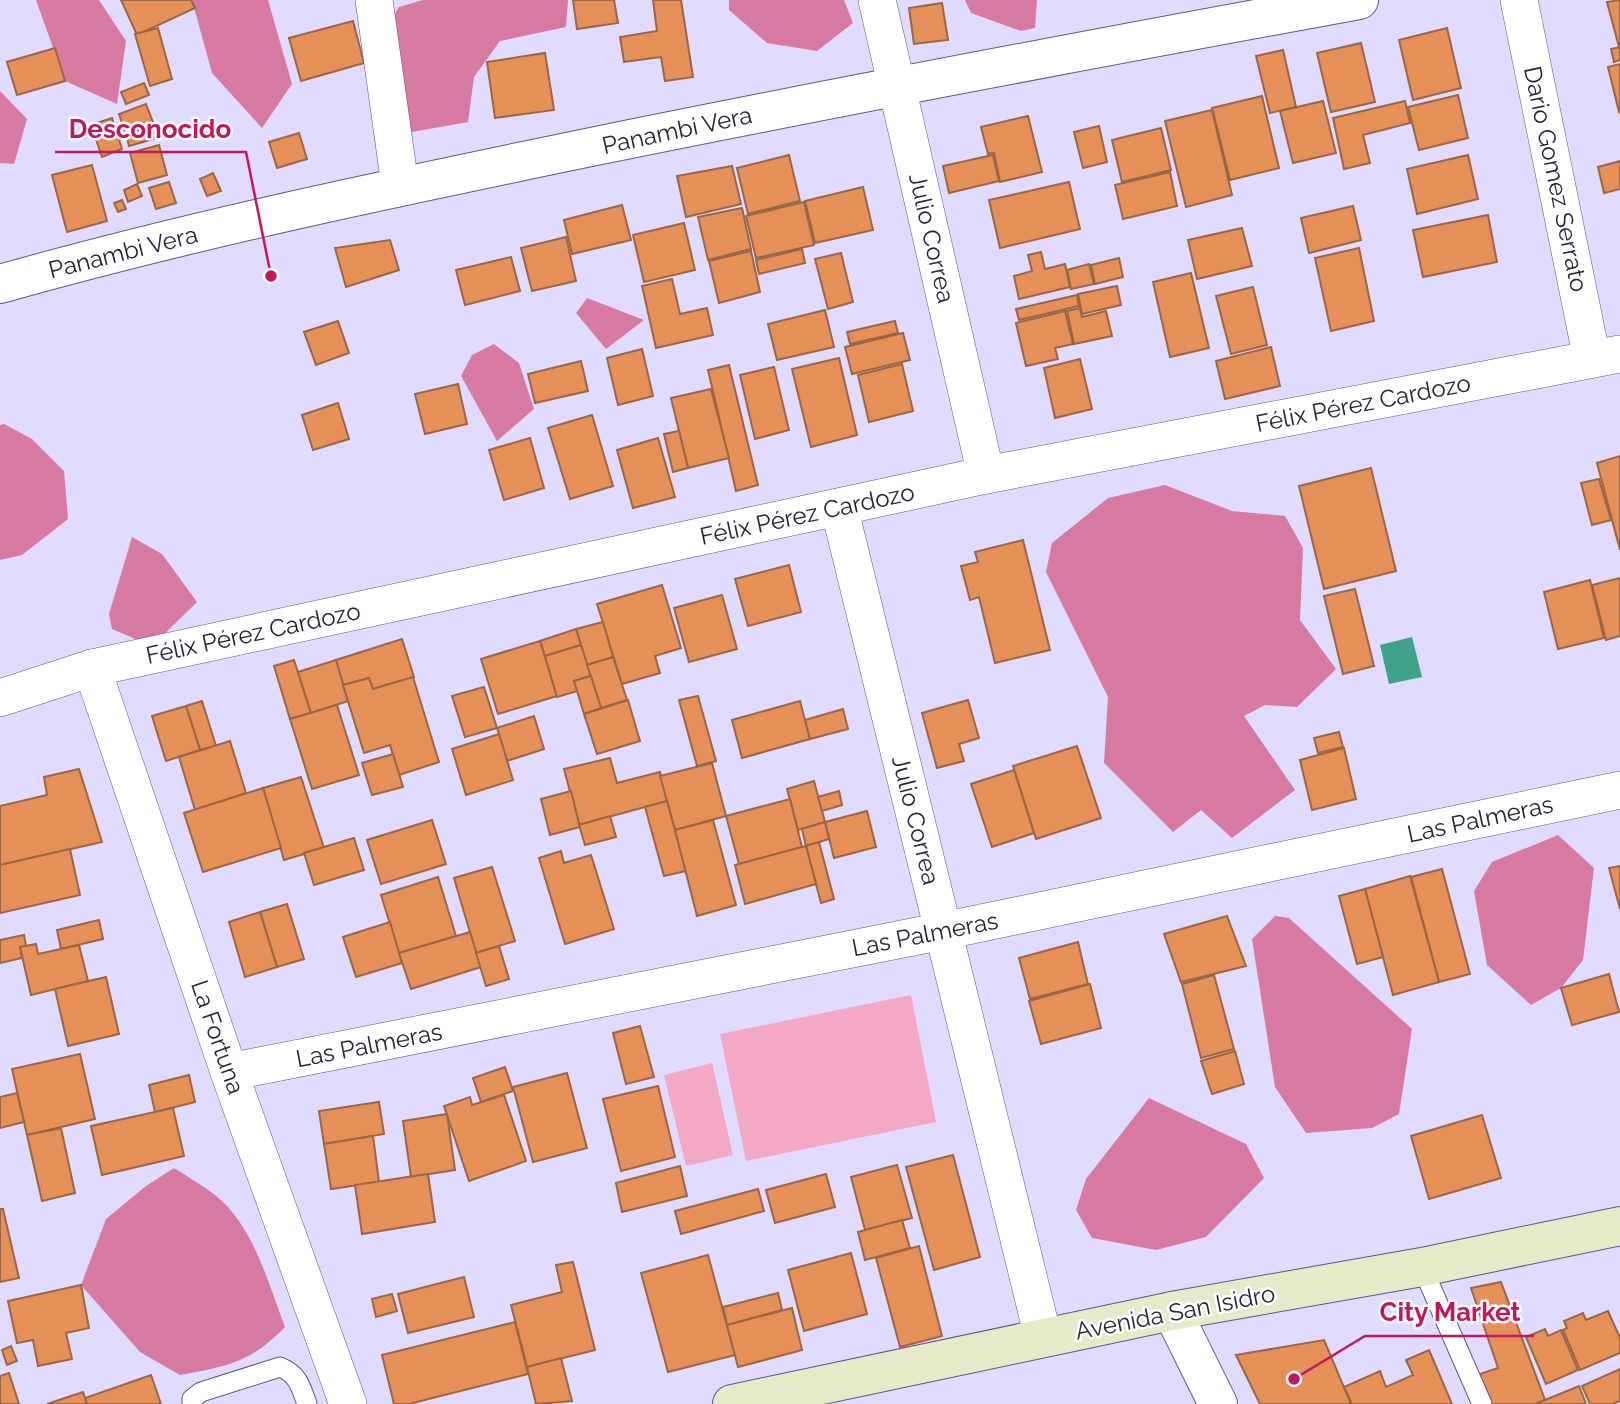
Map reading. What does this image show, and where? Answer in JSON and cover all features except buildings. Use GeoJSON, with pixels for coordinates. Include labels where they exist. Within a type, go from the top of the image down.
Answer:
{"type":"FeatureCollection","features":[{"type":"Feature","properties":{"kind":"main road","name":"Avenida San Isidro"},"geometry":{"type":"LineString","coordinates":[[732,1404],[1172,1311],[1422,1267],[1620,1226]]}},
{"type":"Feature","properties":{"kind":"street"},"geometry":{"type":"LineString","coordinates":[[374,0],[400,185]]}},
{"type":"Feature","properties":{"kind":"street","name":"Julio Correa"},"geometry":{"type":"LineString","coordinates":[[877,0],[986,475]]}},
{"type":"Feature","properties":{"kind":"street","name":"Panambi Vera"},"geometry":{"type":"LineString","coordinates":[[0,284],[79,262],[400,185],[897,85],[1359,0]]}},
{"type":"Feature","properties":{"kind":"street","name":"Dario Gomez Serrato"},"geometry":{"type":"LineString","coordinates":[[1519,0],[1606,356]]}},
{"type":"Feature","properties":{"kind":"street","name":"Félix Pérez Cardozo"},"geometry":{"type":"LineString","coordinates":[[0,698],[92,668],[839,506],[986,475],[1606,356]]}},
{"type":"Feature","properties":{"kind":"street","name":"Julio Correa"},"geometry":{"type":"LineString","coordinates":[[839,506],[1043,1337]]}},
{"type":"Feature","properties":{"kind":"street","name":"La Fortuna"},"geometry":{"type":"LineString","coordinates":[[92,668],[229,1072],[348,1404]]}},
{"type":"Feature","properties":{"kind":"street","name":"Las Palmeras"},"geometry":{"type":"LineString","coordinates":[[229,1072],[943,931],[1620,790]]}},
{"type":"Feature","properties":{"kind":"street"},"geometry":{"type":"LineString","coordinates":[[1172,1311],[1218,1404]]}},
{"type":"Feature","properties":{"kind":"lane"},"geometry":{"type":"LineString","coordinates":[[1422,1267],[1482,1404]]}},
{"type":"Feature","properties":{"kind":"lane"},"geometry":{"type":"LineString","coordinates":[[192,1404],[192,1399],[201,1392],[281,1367],[291,1372],[299,1382],[307,1404]]}},
{"type":"Feature","properties":{"kind":"shaded area"},"geometry":{"type":"Polygon","coordinates":[[[36,0],[99,0],[126,41],[117,104],[65,81],[36,0]]]}},
{"type":"Feature","properties":{"kind":"shaded area"},"geometry":{"type":"Polygon","coordinates":[[[192,0],[268,0],[292,84],[262,128],[212,73],[192,0]]]}},
{"type":"Feature","properties":{"kind":"shaded area"},"geometry":{"type":"Polygon","coordinates":[[[423,0],[568,0],[566,27],[500,41],[474,77],[468,122],[412,132],[364,63],[399,7],[423,0]]]}},
{"type":"Feature","properties":{"kind":"shaded area"},"geometry":{"type":"Polygon","coordinates":[[[729,0],[844,0],[853,23],[817,51],[767,43],[729,10],[729,0]]]}},
{"type":"Feature","properties":{"kind":"shaded area"},"geometry":{"type":"Polygon","coordinates":[[[965,0],[1037,0],[1035,28],[1021,31],[971,13],[965,0]]]}},
{"type":"Feature","properties":{"kind":"shaded area"},"geometry":{"type":"Polygon","coordinates":[[[0,91],[27,119],[14,164],[0,163],[0,91]]]}},
{"type":"Feature","properties":{"kind":"shaded area"},"geometry":{"type":"Polygon","coordinates":[[[587,298],[644,320],[606,349],[576,313],[587,298]]]}},
{"type":"Feature","properties":{"kind":"shaded area"},"geometry":{"type":"Polygon","coordinates":[[[494,344],[519,363],[534,409],[497,441],[461,376],[472,355],[494,344]]]}},
{"type":"Feature","properties":{"kind":"shaded area"},"geometry":{"type":"Polygon","coordinates":[[[4,424],[32,439],[64,471],[68,519],[22,555],[0,560],[0,425],[4,424]]]}},
{"type":"Feature","properties":{"kind":"shaded area"},"geometry":{"type":"Polygon","coordinates":[[[1165,485],[1232,511],[1285,516],[1303,548],[1300,620],[1336,669],[1297,707],[1265,705],[1244,716],[1295,790],[1232,838],[1201,810],[1173,832],[1104,763],[1108,697],[1046,572],[1052,543],[1108,498],[1165,485]]]}},
{"type":"Feature","properties":{"kind":"shaded area"},"geometry":{"type":"Polygon","coordinates":[[[132,537],[162,554],[197,602],[152,646],[112,629],[109,614],[132,537]]]}},
{"type":"Feature","properties":{"kind":"shaded area"},"geometry":{"type":"Polygon","coordinates":[[[1412,637],[1422,677],[1389,684],[1380,645],[1412,637]]]}},
{"type":"Feature","properties":{"kind":"shaded area"},"geometry":{"type":"Polygon","coordinates":[[[1558,835],[1594,868],[1583,960],[1561,988],[1531,1005],[1487,965],[1474,891],[1492,862],[1558,835]]]}},
{"type":"Feature","properties":{"kind":"shaded area"},"geometry":{"type":"Polygon","coordinates":[[[1275,916],[1289,918],[1412,1029],[1399,1114],[1372,1128],[1306,1133],[1275,1087],[1252,939],[1275,916]]]}},
{"type":"Feature","properties":{"kind":"shaded area"},"geometry":{"type":"Polygon","coordinates":[[[911,995],[936,1122],[746,1161],[720,1034],[911,995]]]}},
{"type":"Feature","properties":{"kind":"shaded area"},"geometry":{"type":"Polygon","coordinates":[[[712,1063],[733,1155],[686,1166],[664,1075],[712,1063]]]}},
{"type":"Feature","properties":{"kind":"shaded area"},"geometry":{"type":"Polygon","coordinates":[[[1149,1098],[1246,1144],[1264,1178],[1206,1237],[1156,1250],[1092,1238],[1076,1210],[1086,1179],[1149,1098]]]}},
{"type":"Feature","properties":{"kind":"shaded area"},"geometry":{"type":"Polygon","coordinates":[[[174,1168],[215,1195],[240,1223],[266,1274],[285,1327],[249,1356],[211,1369],[180,1375],[140,1352],[81,1285],[106,1219],[146,1186],[174,1168]]]}},
{"type":"Feature","properties":{"kind":"place","name":"Desconocido"},"geometry":{"type":"Point","coordinates":[271,276]}},
{"type":"Feature","properties":{"kind":"place","name":"City Market"},"geometry":{"type":"Point","coordinates":[1294,1379]}}]}
